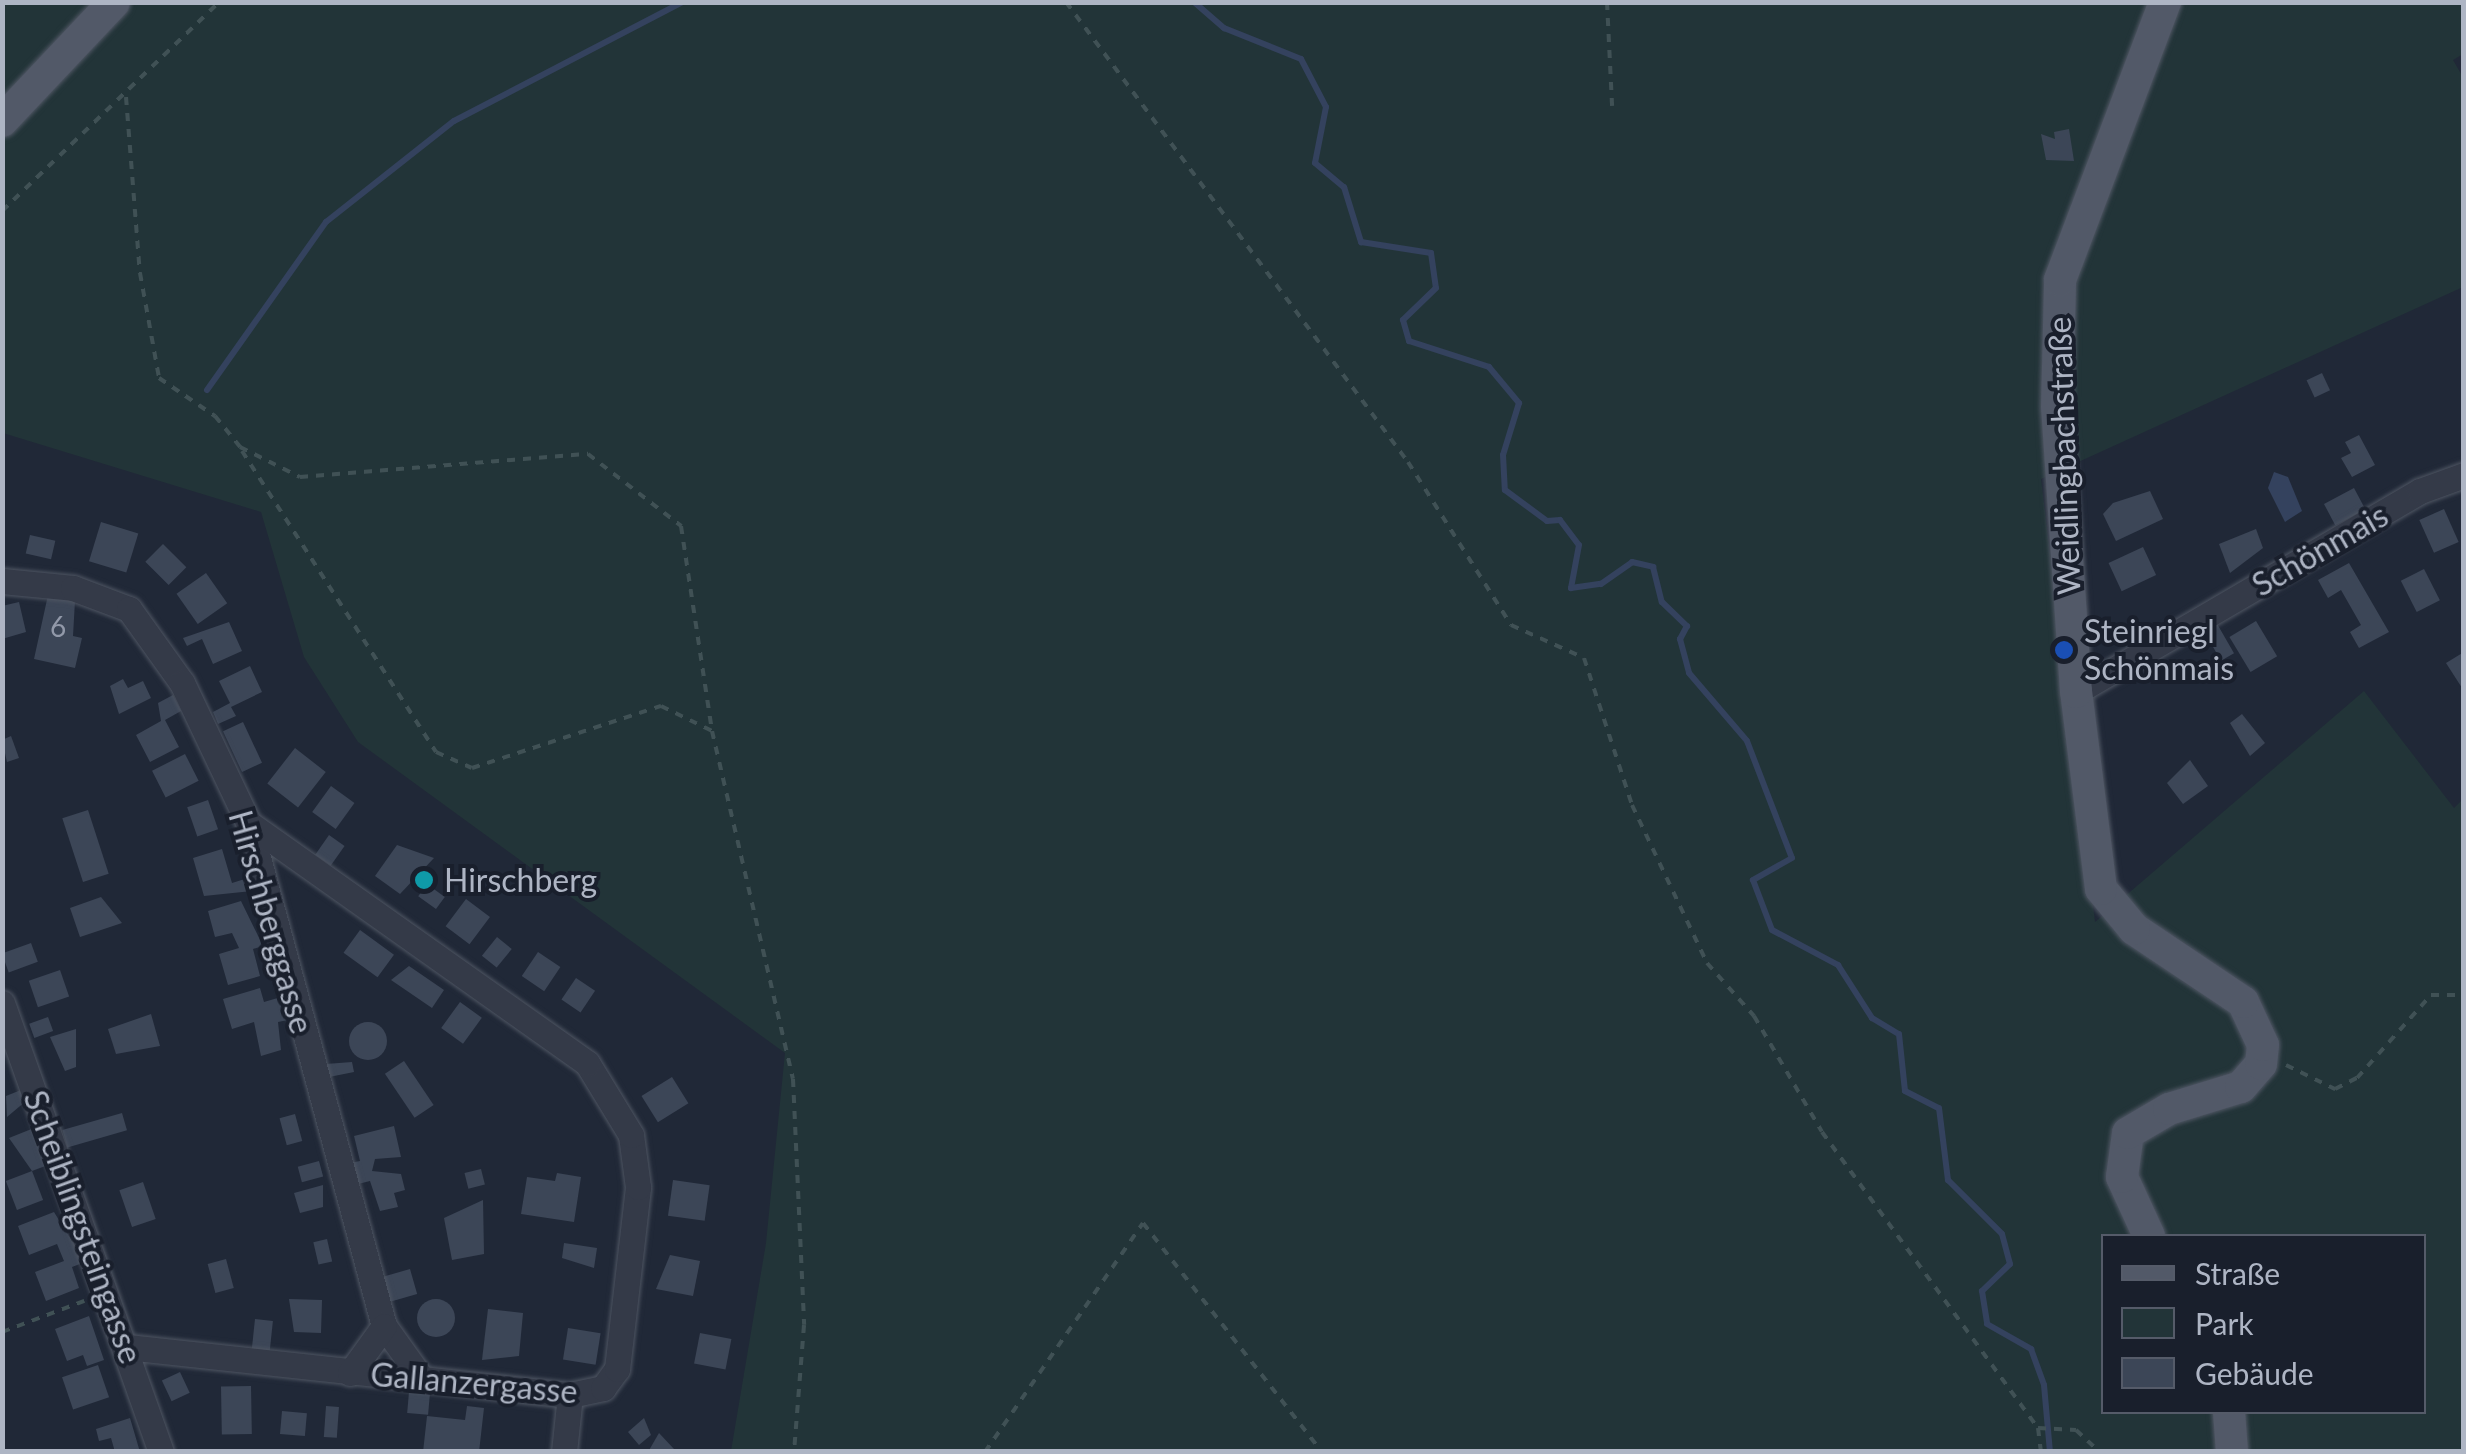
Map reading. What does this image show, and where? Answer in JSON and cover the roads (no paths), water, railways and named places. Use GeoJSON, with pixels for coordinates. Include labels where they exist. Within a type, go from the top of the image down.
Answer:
{"type":"FeatureCollection","features":[{"type":"Feature","properties":{"kind":"main road"},"geometry":{"type":"LineString","coordinates":[[2,121],[114,2]]}},
{"type":"Feature","properties":{"kind":"main road","name":"Weidlingbachstraße"},"geometry":{"type":"LineString","coordinates":[[2148,1234],[2122,1177],[2128,1133],[2169,1110],[2241,1088],[2263,1056],[2261,1030],[2243,1002],[2134,929],[2101,889],[2076,692],[2058,407],[2060,280],[2165,2]]}},
{"type":"Feature","properties":{"kind":"main road"},"geometry":{"type":"LineString","coordinates":[[2229,1414],[2232,1452]]}},
{"type":"Feature","properties":{"kind":"street","name":"Schönmais"},"geometry":{"type":"LineString","coordinates":[[2076,692],[2420,492],[2464,475]]}},
{"type":"Feature","properties":{"kind":"street","name":"Hirschberggasse"},"geometry":{"type":"LineString","coordinates":[[2,581],[73,588],[129,608],[166,654],[249,824],[384,1326],[422,1379]]}},
{"type":"Feature","properties":{"kind":"street","name":"Gallanzergasse"},"geometry":{"type":"LineString","coordinates":[[127,1347],[570,1395],[603,1388],[617,1368],[638,1187],[631,1135],[588,1063],[249,824]]}},
{"type":"Feature","properties":{"kind":"street","name":"Scheiblingsteingasse"},"geometry":{"type":"LineString","coordinates":[[2,1003],[127,1347],[160,1452]]}},
{"type":"Feature","properties":{"kind":"street"},"geometry":{"type":"LineString","coordinates":[[350,1373],[384,1326]]}},
{"type":"Feature","properties":{"kind":"street"},"geometry":{"type":"LineString","coordinates":[[564,1452],[570,1395]]}},
{"type":"Feature","properties":{"kind":"water"},"geometry":{"type":"Polygon","coordinates":[[[2274,472],[2288,477],[2302,511],[2285,522],[2268,488],[2274,472]]]}},
{"type":"Feature","properties":{"kind":"waterway"},"geometry":{"type":"LineString","coordinates":[[207,390],[326,222],[454,121],[683,2]]}},
{"type":"Feature","properties":{"kind":"waterway"},"geometry":{"type":"LineString","coordinates":[[1194,2],[1224,28],[1301,59],[1326,107],[1315,163],[1344,187],[1361,242],[1431,253],[1436,288],[1403,320],[1409,341],[1489,367],[1519,403],[1503,455],[1505,490],[1547,521],[1560,520],[1579,545],[1571,588],[1601,584],[1632,562],[1653,567],[1662,602],[1687,626],[1680,639],[1689,673],[1747,741],[1792,858],[1753,880],[1772,930],[1838,965],[1872,1018],[1899,1034],[1905,1091],[1939,1108],[1948,1180],[2002,1234],[2010,1264],[1982,1291],[1987,1324],[2031,1349],[2044,1385],[2050,1452]]}},
{"type":"Feature","properties":{"kind":"place","name":"Steinriegl Schönmais"},"geometry":{"type":"Point","coordinates":[2064,650]}},
{"type":"Feature","properties":{"kind":"place","name":"Hirschberg"},"geometry":{"type":"Point","coordinates":[424,880]}}]}
